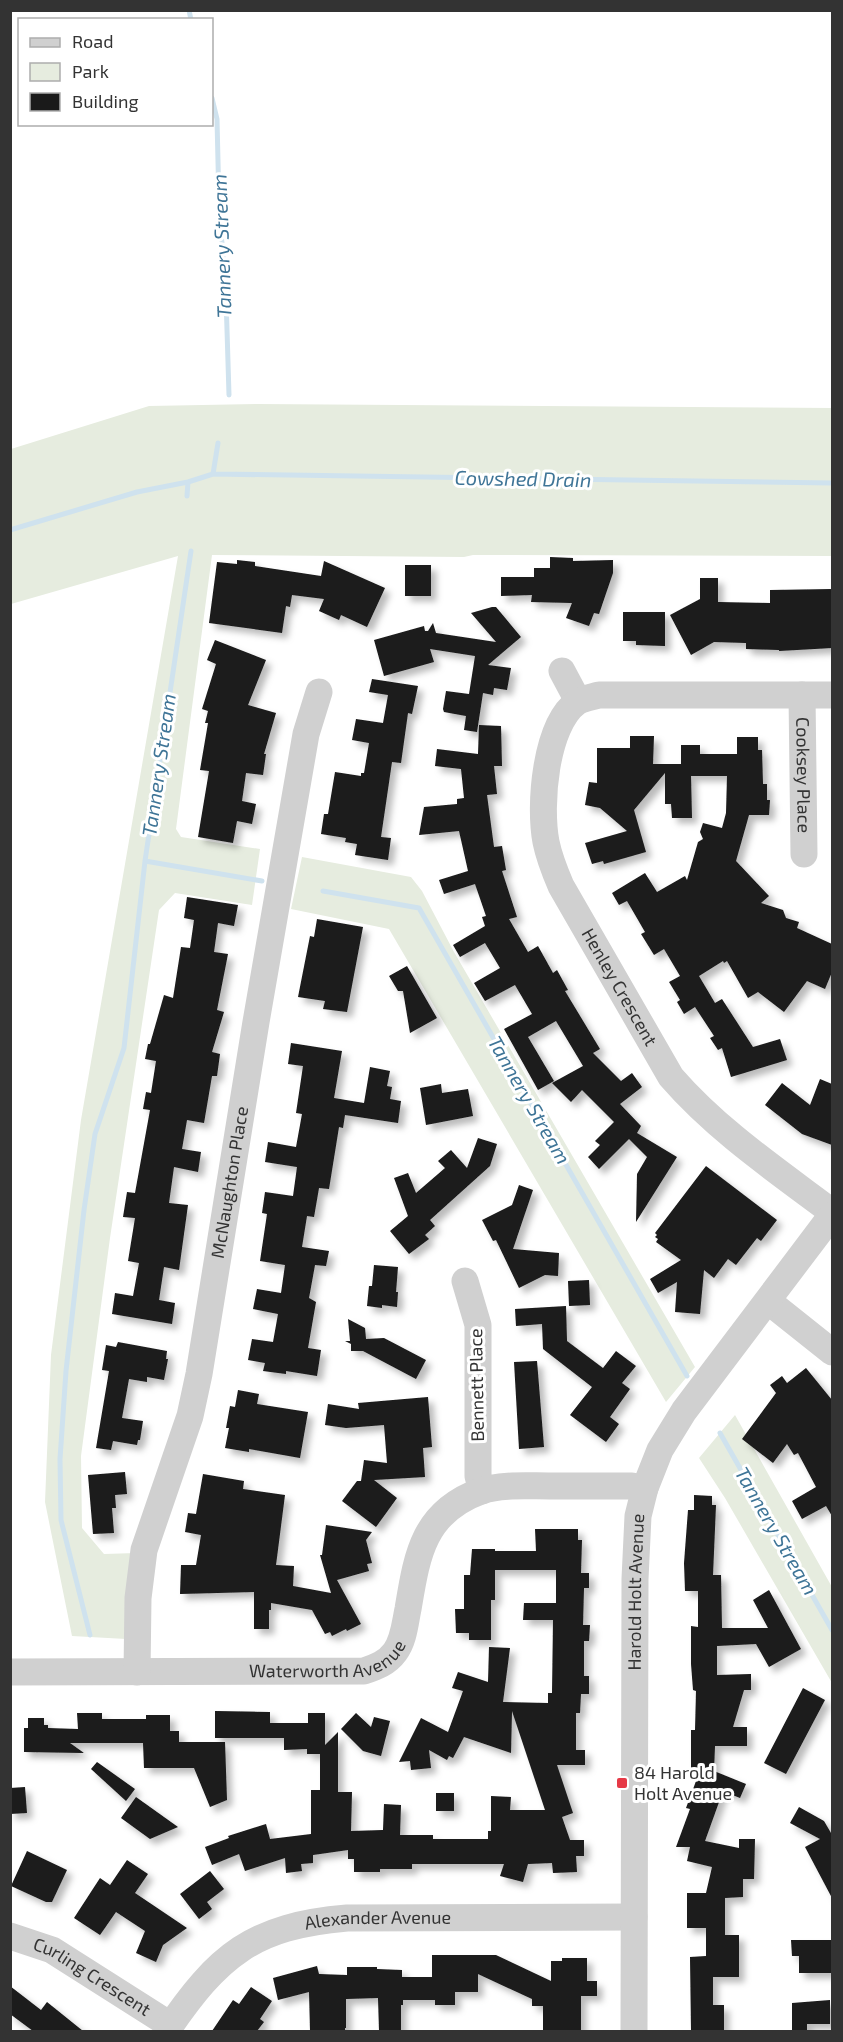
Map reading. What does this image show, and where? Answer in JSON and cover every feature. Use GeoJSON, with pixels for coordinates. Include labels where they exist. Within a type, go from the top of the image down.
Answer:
{"type":"FeatureCollection","features":[{"type":"Feature","properties":{"kind":"street"},"geometry":{"type":"LineString","coordinates":[[562,670],[578,701],[599,695],[832,695]]}},
{"type":"Feature","properties":{"kind":"street","name":"McNaughton Place"},"geometry":{"type":"LineString","coordinates":[[137,1672],[138,1598],[144,1550],[195,1395],[306,734],[319,692]]}},
{"type":"Feature","properties":{"kind":"street","name":"Cooksey Place"},"geometry":{"type":"LineString","coordinates":[[802,695],[804,854]]}},
{"type":"Feature","properties":{"kind":"street","name":"Henley Crescent"},"geometry":{"type":"LineString","coordinates":[[578,701],[565,713],[554,735],[544,792],[543,816],[546,842],[561,886],[671,1077],[717,1125],[832,1213]]}},
{"type":"Feature","properties":{"kind":"street","name":"Harold Holt Avenue"},"geometry":{"type":"LineString","coordinates":[[634,2031],[635,1557],[638,1516],[645,1488],[660,1450],[671,1430],[832,1213]]}},
{"type":"Feature","properties":{"kind":"street","name":"Bennett Place"},"geometry":{"type":"LineString","coordinates":[[465,1281],[478,1325],[478,1476],[482,1491]]}},
{"type":"Feature","properties":{"kind":"street"},"geometry":{"type":"LineString","coordinates":[[768,1301],[832,1352]]}},
{"type":"Feature","properties":{"kind":"street","name":"Waterworth Avenue"},"geometry":{"type":"LineString","coordinates":[[10,1672],[352,1672],[375,1667],[386,1662],[394,1654],[402,1636],[414,1568],[420,1549],[428,1532],[449,1509],[482,1491],[526,1486],[645,1488]]}},
{"type":"Feature","properties":{"kind":"street","name":"Alexander Avenue"},"geometry":{"type":"LineString","coordinates":[[168,2028],[217,1966],[260,1937],[287,1927],[347,1918],[634,1917]]}},
{"type":"Feature","properties":{"kind":"street","name":"Curling Crescent"},"geometry":{"type":"LineString","coordinates":[[10,1936],[52,1950],[168,2028]]}},
{"type":"Feature","properties":{"kind":"green space"},"geometry":{"type":"Polygon","coordinates":[[[257,404],[832,408],[832,556],[212,555],[176,829],[181,837],[260,849],[252,905],[175,893],[159,910],[110,1238],[81,1456],[82,1528],[104,1554],[136,1553],[126,1639],[72,1636],[45,1502],[51,1355],[81,1120],[178,556],[11,604],[11,449],[149,406],[257,404]]]}},
{"type":"Feature","properties":{"kind":"green space"},"geometry":{"type":"Polygon","coordinates":[[[302,857],[411,877],[422,891],[454,952],[695,1367],[666,1402],[389,929],[291,909],[302,857]]]}},
{"type":"Feature","properties":{"kind":"green space"},"geometry":{"type":"Polygon","coordinates":[[[735,1415],[832,1587],[832,1683],[725,1498],[699,1458],[735,1415]]]}},
{"type":"Feature","properties":{"kind":"building"},"geometry":{"type":"Polygon","coordinates":[[[550,557],[573,558],[573,561],[613,560],[613,573],[599,614],[594,613],[589,626],[566,618],[572,603],[531,602],[532,595],[501,596],[501,577],[534,577],[534,568],[550,568],[550,557]]]}},
{"type":"Feature","properties":{"kind":"building"},"geometry":{"type":"Polygon","coordinates":[[[237,560],[255,562],[255,566],[321,576],[324,561],[385,588],[367,627],[341,615],[339,620],[319,611],[324,599],[292,595],[290,607],[286,606],[282,633],[209,623],[217,562],[237,564],[237,560]]]}},
{"type":"Feature","properties":{"kind":"building"},"geometry":{"type":"Polygon","coordinates":[[[405,565],[431,565],[431,596],[405,596],[405,565]]]}},
{"type":"Feature","properties":{"kind":"building"},"geometry":{"type":"Polygon","coordinates":[[[700,578],[718,578],[718,602],[770,603],[770,590],[832,589],[832,648],[779,651],[746,649],[746,643],[714,642],[691,655],[670,615],[700,599],[700,578]]]}},
{"type":"Feature","properties":{"kind":"building"},"geometry":{"type":"Polygon","coordinates":[[[496,607],[521,637],[488,665],[511,668],[507,690],[494,688],[493,695],[483,693],[477,732],[464,730],[466,716],[444,712],[443,709],[446,691],[469,694],[475,656],[430,649],[434,662],[384,676],[374,640],[424,626],[425,631],[428,631],[433,623],[436,633],[496,642],[471,613],[496,607]]]}},
{"type":"Feature","properties":{"kind":"building"},"geometry":{"type":"Polygon","coordinates":[[[623,612],[665,612],[665,646],[636,645],[636,641],[623,641],[623,612]]]}},
{"type":"Feature","properties":{"kind":"building"},"geometry":{"type":"Polygon","coordinates":[[[215,640],[266,660],[248,705],[276,713],[264,754],[266,754],[263,775],[246,773],[242,801],[256,804],[252,824],[237,821],[233,843],[198,837],[209,771],[200,770],[208,723],[205,723],[208,711],[202,709],[216,664],[207,660],[215,640]]]}},
{"type":"Feature","properties":{"kind":"building"},"geometry":{"type":"Polygon","coordinates":[[[372,679],[418,686],[412,714],[408,713],[401,763],[392,762],[381,837],[391,838],[388,860],[355,855],[357,844],[345,842],[346,838],[321,834],[324,814],[328,814],[335,772],[361,776],[361,773],[364,773],[369,743],[352,740],[356,719],[383,723],[388,695],[369,692],[372,679]]]}},
{"type":"Feature","properties":{"kind":"building"},"geometry":{"type":"Polygon","coordinates":[[[479,725],[501,726],[502,766],[494,766],[497,794],[487,795],[494,847],[502,846],[506,870],[502,871],[517,917],[509,919],[528,952],[538,946],[553,973],[557,970],[568,990],[565,991],[600,1049],[593,1053],[621,1081],[632,1073],[642,1087],[620,1104],[641,1126],[637,1133],[677,1157],[636,1222],[637,1174],[647,1157],[629,1139],[599,1169],[588,1157],[600,1145],[595,1141],[614,1122],[582,1090],[571,1102],[552,1083],[583,1066],[556,1021],[528,1037],[554,1081],[538,1090],[504,1029],[532,1014],[515,985],[485,1001],[474,983],[500,968],[485,943],[460,957],[453,945],[485,926],[482,917],[486,916],[475,884],[444,894],[439,880],[468,871],[459,831],[419,835],[424,807],[457,804],[457,799],[464,798],[461,769],[435,766],[437,749],[478,754],[479,725]]]}},
{"type":"Feature","properties":{"kind":"building"},"geometry":{"type":"Polygon","coordinates":[[[630,736],[654,736],[653,764],[681,764],[681,745],[700,745],[700,754],[737,754],[737,737],[758,737],[758,750],[762,750],[763,784],[767,784],[767,800],[770,800],[769,815],[749,815],[736,861],[769,896],[761,903],[783,910],[786,918],[799,922],[797,928],[832,944],[832,972],[825,989],[807,981],[784,1012],[758,992],[748,998],[727,961],[724,963],[723,961],[699,976],[715,1003],[722,999],[753,1047],[780,1039],[787,1060],[731,1077],[722,1048],[718,1050],[710,1038],[714,1036],[695,1007],[684,1014],[677,1002],[680,1000],[669,982],[680,976],[664,949],[654,955],[641,934],[645,932],[627,901],[619,905],[612,893],[645,873],[657,892],[685,876],[687,880],[698,842],[703,839],[700,832],[703,823],[722,828],[726,813],[727,776],[691,776],[692,818],[672,818],[671,804],[665,804],[665,773],[634,810],[646,852],[604,864],[603,861],[592,864],[585,843],[627,831],[600,808],[585,805],[589,782],[597,783],[597,748],[630,748],[630,736]]]}},
{"type":"Feature","properties":{"kind":"building"},"geometry":{"type":"Polygon","coordinates":[[[187,897],[238,905],[234,926],[218,923],[214,952],[228,954],[217,1010],[224,1012],[212,1052],[220,1054],[217,1076],[212,1076],[204,1123],[187,1120],[182,1149],[201,1152],[198,1172],[174,1167],[169,1203],[188,1205],[179,1270],[164,1267],[159,1300],[175,1303],[172,1324],[112,1314],[115,1293],[133,1296],[139,1263],[128,1261],[135,1218],[123,1217],[127,1192],[135,1193],[150,1110],[143,1109],[146,1092],[151,1093],[156,1061],[145,1059],[148,1044],[150,1044],[164,995],[173,998],[181,947],[190,948],[194,920],[184,918],[187,897]]]}},
{"type":"Feature","properties":{"kind":"building"},"geometry":{"type":"Polygon","coordinates":[[[317,919],[363,927],[347,1012],[323,1009],[325,1001],[298,997],[310,936],[314,937],[317,919]]]}},
{"type":"Feature","properties":{"kind":"building"},"geometry":{"type":"Polygon","coordinates":[[[407,966],[437,1018],[410,1033],[403,991],[398,991],[389,976],[407,966]]]}},
{"type":"Feature","properties":{"kind":"building"},"geometry":{"type":"Polygon","coordinates":[[[291,1043],[342,1051],[334,1098],[364,1103],[370,1067],[390,1071],[387,1086],[392,1087],[390,1099],[401,1101],[398,1123],[345,1115],[343,1128],[339,1127],[329,1189],[319,1188],[314,1217],[307,1216],[302,1247],[329,1251],[326,1266],[315,1265],[309,1298],[316,1302],[308,1348],[321,1350],[317,1376],[286,1371],[286,1374],[263,1371],[265,1363],[248,1360],[252,1339],[273,1342],[278,1314],[253,1309],[257,1289],[281,1293],[285,1265],[260,1261],[267,1214],[262,1213],[265,1192],[293,1196],[297,1167],[265,1162],[268,1142],[296,1147],[302,1114],[296,1113],[303,1066],[288,1064],[291,1043]]]}},
{"type":"Feature","properties":{"kind":"building"},"geometry":{"type":"Polygon","coordinates":[[[820,1079],[832,1084],[832,1145],[802,1134],[765,1105],[782,1083],[810,1105],[820,1079]]]}},
{"type":"Feature","properties":{"kind":"building"},"geometry":{"type":"Polygon","coordinates":[[[441,1084],[442,1093],[468,1089],[473,1116],[426,1125],[420,1088],[441,1084]]]}},
{"type":"Feature","properties":{"kind":"building"},"geometry":{"type":"Polygon","coordinates":[[[478,1138],[497,1144],[490,1166],[430,1220],[435,1226],[425,1235],[429,1239],[409,1254],[390,1231],[408,1216],[394,1178],[408,1173],[416,1193],[445,1168],[438,1161],[451,1150],[467,1168],[478,1138]]]}},
{"type":"Feature","properties":{"kind":"building"},"geometry":{"type":"Polygon","coordinates":[[[706,1166],[777,1220],[761,1241],[757,1238],[736,1265],[728,1259],[714,1278],[704,1270],[700,1314],[675,1312],[677,1282],[658,1293],[650,1279],[681,1260],[656,1242],[658,1239],[655,1233],[706,1166]]]}},
{"type":"Feature","properties":{"kind":"building"},"geometry":{"type":"Polygon","coordinates":[[[519,1185],[533,1190],[513,1249],[559,1253],[558,1276],[545,1275],[519,1288],[496,1240],[493,1241],[482,1220],[512,1205],[519,1185]]]}},
{"type":"Feature","properties":{"kind":"building"},"geometry":{"type":"Polygon","coordinates":[[[374,1265],[398,1267],[397,1307],[367,1306],[374,1265]]]}},
{"type":"Feature","properties":{"kind":"building"},"geometry":{"type":"Polygon","coordinates":[[[589,1280],[590,1305],[569,1306],[568,1281],[589,1280]]]}},
{"type":"Feature","properties":{"kind":"building"},"geometry":{"type":"Polygon","coordinates":[[[566,1306],[567,1341],[603,1368],[616,1351],[636,1366],[622,1383],[630,1389],[610,1417],[619,1424],[606,1442],[570,1415],[592,1387],[543,1349],[542,1324],[516,1326],[515,1309],[566,1306]]]}},
{"type":"Feature","properties":{"kind":"building"},"geometry":{"type":"Polygon","coordinates":[[[348,1319],[365,1328],[366,1339],[384,1338],[426,1360],[416,1379],[363,1351],[351,1351],[351,1344],[345,1341],[350,1341],[348,1319]]]}},
{"type":"Feature","properties":{"kind":"building"},"geometry":{"type":"Polygon","coordinates":[[[118,1342],[167,1351],[166,1359],[168,1359],[164,1380],[147,1377],[147,1382],[129,1379],[122,1418],[143,1421],[137,1445],[113,1441],[111,1450],[96,1448],[109,1371],[102,1370],[106,1345],[116,1347],[118,1342]]]}},
{"type":"Feature","properties":{"kind":"building"},"geometry":{"type":"Polygon","coordinates":[[[537,1361],[544,1447],[519,1449],[514,1362],[537,1361]]]}},
{"type":"Feature","properties":{"kind":"building"},"geometry":{"type":"Polygon","coordinates":[[[806,1368],[832,1400],[832,1516],[826,1506],[802,1519],[792,1501],[816,1487],[798,1453],[794,1455],[787,1444],[773,1463],[742,1439],[776,1393],[770,1385],[782,1376],[787,1383],[806,1368]]]}},
{"type":"Feature","properties":{"kind":"building"},"geometry":{"type":"Polygon","coordinates":[[[238,1390],[259,1394],[257,1404],[308,1412],[300,1458],[249,1449],[249,1452],[225,1448],[230,1406],[235,1407],[238,1390]]]}},
{"type":"Feature","properties":{"kind":"building"},"geometry":{"type":"Polygon","coordinates":[[[428,1397],[432,1447],[423,1448],[425,1477],[374,1480],[397,1498],[376,1527],[342,1501],[357,1481],[361,1481],[364,1460],[387,1463],[384,1425],[346,1428],[325,1425],[328,1404],[359,1409],[358,1403],[428,1397]]]}},
{"type":"Feature","properties":{"kind":"building"},"geometry":{"type":"Polygon","coordinates":[[[125,1472],[127,1494],[115,1495],[116,1508],[112,1508],[114,1533],[93,1534],[88,1475],[125,1472]]]}},
{"type":"Feature","properties":{"kind":"building"},"geometry":{"type":"Polygon","coordinates":[[[203,1474],[244,1481],[243,1489],[285,1495],[276,1565],[294,1566],[293,1586],[331,1593],[320,1555],[322,1555],[326,1525],[372,1532],[366,1540],[372,1563],[367,1564],[369,1571],[337,1580],[361,1624],[332,1636],[330,1632],[325,1634],[312,1610],[271,1603],[269,1629],[254,1629],[254,1592],[180,1594],[181,1565],[196,1565],[201,1535],[185,1532],[188,1513],[196,1514],[203,1474]]]}},
{"type":"Feature","properties":{"kind":"building"},"geometry":{"type":"Polygon","coordinates":[[[694,1495],[712,1496],[712,1505],[716,1505],[713,1575],[721,1575],[722,1628],[768,1628],[753,1600],[769,1590],[801,1649],[769,1667],[756,1644],[717,1646],[717,1675],[751,1674],[751,1690],[744,1690],[733,1727],[747,1727],[747,1746],[715,1746],[714,1771],[746,1784],[740,1798],[723,1791],[705,1841],[739,1848],[739,1839],[755,1839],[754,1879],[743,1879],[743,1897],[725,1898],[725,1935],[739,1935],[739,1977],[713,1977],[713,2005],[724,2005],[724,2031],[691,2031],[690,1957],[706,1956],[706,1928],[687,1928],[687,1893],[706,1893],[712,1867],[687,1861],[690,1847],[676,1847],[690,1809],[686,1808],[699,1773],[691,1773],[691,1730],[695,1730],[696,1691],[693,1690],[691,1664],[691,1626],[698,1627],[698,1591],[685,1591],[684,1563],[688,1510],[694,1510],[694,1495]]]}},
{"type":"Feature","properties":{"kind":"building"},"geometry":{"type":"Polygon","coordinates":[[[535,1529],[578,1529],[578,1540],[582,1540],[581,1573],[589,1573],[589,1588],[584,1588],[583,1625],[590,1625],[589,1641],[584,1641],[584,1676],[589,1676],[589,1694],[581,1694],[580,1713],[576,1713],[576,1750],[585,1750],[585,1765],[557,1765],[573,1813],[562,1817],[570,1840],[584,1840],[584,1856],[576,1856],[577,1872],[553,1873],[552,1863],[528,1864],[523,1882],[500,1876],[504,1864],[412,1864],[412,1869],[354,1872],[354,1859],[348,1859],[348,1850],[313,1855],[313,1863],[301,1864],[302,1871],[286,1873],[285,1858],[245,1871],[239,1854],[212,1865],[205,1847],[229,1838],[228,1836],[266,1824],[270,1839],[311,1834],[311,1790],[320,1790],[320,1754],[307,1754],[307,1749],[284,1750],[284,1738],[215,1738],[215,1711],[270,1712],[270,1723],[308,1723],[308,1713],[325,1713],[325,1745],[338,1732],[338,1792],[352,1792],[351,1831],[383,1830],[384,1804],[401,1805],[400,1835],[433,1835],[433,1839],[488,1839],[488,1831],[491,1831],[491,1796],[511,1797],[510,1810],[545,1810],[512,1711],[511,1753],[464,1737],[453,1758],[449,1756],[447,1760],[429,1750],[431,1768],[411,1770],[410,1761],[399,1762],[421,1718],[448,1732],[463,1691],[452,1688],[458,1672],[488,1682],[489,1647],[510,1648],[503,1702],[548,1703],[548,1693],[552,1693],[553,1620],[523,1620],[524,1603],[556,1603],[556,1570],[495,1570],[495,1600],[491,1600],[491,1640],[469,1640],[469,1633],[456,1633],[455,1609],[464,1609],[464,1575],[470,1575],[472,1549],[536,1551],[535,1529]]]}},
{"type":"Feature","properties":{"kind":"building"},"geometry":{"type":"Polygon","coordinates":[[[803,1688],[825,1700],[786,1774],[764,1763],[803,1688]]]}},
{"type":"Feature","properties":{"kind":"building"},"geometry":{"type":"Polygon","coordinates":[[[77,1713],[102,1713],[102,1719],[146,1719],[146,1715],[170,1715],[170,1731],[179,1731],[179,1742],[225,1742],[227,1800],[210,1807],[194,1768],[144,1768],[143,1743],[70,1743],[84,1753],[24,1752],[24,1728],[28,1728],[28,1718],[44,1718],[44,1725],[48,1725],[48,1728],[78,1729],[77,1713]]]}},
{"type":"Feature","properties":{"kind":"building"},"geometry":{"type":"Polygon","coordinates":[[[356,1713],[371,1727],[374,1717],[390,1721],[381,1756],[363,1751],[341,1729],[356,1713]]]}},
{"type":"Feature","properties":{"kind":"building"},"geometry":{"type":"Polygon","coordinates":[[[97,1762],[135,1789],[126,1801],[91,1769],[97,1762]]]}},
{"type":"Feature","properties":{"kind":"building"},"geometry":{"type":"Polygon","coordinates":[[[25,1787],[27,1813],[10,1814],[10,1788],[25,1787]]]}},
{"type":"Feature","properties":{"kind":"building"},"geometry":{"type":"Polygon","coordinates":[[[436,1793],[454,1793],[454,1811],[436,1811],[436,1793]]]}},
{"type":"Feature","properties":{"kind":"building"},"geometry":{"type":"Polygon","coordinates":[[[136,1797],[178,1827],[150,1839],[121,1818],[136,1797]]]}},
{"type":"Feature","properties":{"kind":"building"},"geometry":{"type":"Polygon","coordinates":[[[799,1807],[824,1821],[832,1832],[832,1898],[805,1847],[820,1839],[790,1823],[799,1807]]]}},
{"type":"Feature","properties":{"kind":"building"},"geometry":{"type":"Polygon","coordinates":[[[27,1851],[67,1870],[52,1902],[46,1902],[11,1886],[27,1851]]]}},
{"type":"Feature","properties":{"kind":"building"},"geometry":{"type":"Polygon","coordinates":[[[127,1860],[148,1874],[135,1893],[187,1928],[163,1945],[156,1962],[136,1953],[145,1931],[116,1912],[100,1935],[74,1918],[100,1878],[110,1885],[127,1860]]]}},
{"type":"Feature","properties":{"kind":"building"},"geometry":{"type":"Polygon","coordinates":[[[210,1871],[224,1889],[207,1902],[212,1909],[199,1919],[180,1894],[210,1871]]]}},
{"type":"Feature","properties":{"kind":"building"},"geometry":{"type":"Polygon","coordinates":[[[791,1940],[832,1940],[832,1973],[799,1973],[799,1956],[792,1956],[791,1940]]]}},
{"type":"Feature","properties":{"kind":"building"},"geometry":{"type":"Polygon","coordinates":[[[432,1955],[496,1955],[551,1981],[551,1961],[562,1961],[562,1958],[587,1958],[587,1981],[597,1981],[597,1996],[581,1996],[581,2031],[543,2031],[543,2006],[532,2006],[532,1999],[478,1974],[478,1992],[455,1992],[455,2005],[435,2005],[435,2000],[403,2000],[401,2031],[379,2031],[378,1998],[346,1999],[345,2031],[310,2031],[309,1992],[278,2000],[273,1978],[317,1966],[319,1974],[347,1975],[347,1967],[377,1967],[377,1969],[402,1970],[402,1977],[432,1977],[432,1955]]]}},
{"type":"Feature","properties":{"kind":"building"},"geometry":{"type":"Polygon","coordinates":[[[10,1986],[41,2010],[47,2002],[83,2031],[33,2031],[10,2014],[10,1986]]]}},
{"type":"Feature","properties":{"kind":"building"},"geometry":{"type":"Polygon","coordinates":[[[251,1987],[272,2001],[260,2019],[264,2022],[257,2031],[212,2031],[233,2000],[239,2004],[251,1987]]]}},
{"type":"Feature","properties":{"kind":"building"},"geometry":{"type":"Polygon","coordinates":[[[830,2000],[830,2024],[807,2024],[807,2031],[792,2031],[792,2003],[830,2000]]]}},
{"type":"Feature","properties":{"kind":"waterway","name":"Tannery Stream"},"geometry":{"type":"LineString","coordinates":[[189,10],[191,18]]}},
{"type":"Feature","properties":{"kind":"waterway","name":"Tannery Stream"},"geometry":{"type":"LineString","coordinates":[[213,102],[217,119],[229,395]]}},
{"type":"Feature","properties":{"kind":"waterway","name":"Tannery Stream"},"geometry":{"type":"LineString","coordinates":[[213,474],[218,443]]}},
{"type":"Feature","properties":{"kind":"waterway","name":"Cowshed Drain"},"geometry":{"type":"LineString","coordinates":[[10,530],[137,492],[188,482],[213,474],[832,483]]}},
{"type":"Feature","properties":{"kind":"waterway","name":"Tannery Stream"},"geometry":{"type":"LineString","coordinates":[[187,496],[188,482]]}},
{"type":"Feature","properties":{"kind":"waterway"},"geometry":{"type":"LineString","coordinates":[[90,1635],[61,1520],[60,1459],[66,1371],[95,1134],[124,1048],[145,861],[191,551]]}},
{"type":"Feature","properties":{"kind":"waterway","name":"Tannery Stream"},"geometry":{"type":"LineString","coordinates":[[145,861],[262,881]]}},
{"type":"Feature","properties":{"kind":"waterway","name":"Tannery Stream"},"geometry":{"type":"LineString","coordinates":[[323,891],[419,908],[687,1376]]}},
{"type":"Feature","properties":{"kind":"waterway","name":"Tannery Stream"},"geometry":{"type":"LineString","coordinates":[[720,1433],[832,1630]]}},
{"type":"Feature","properties":{"kind":"place","name":"84 Harold Holt Avenue"},"geometry":{"type":"Point","coordinates":[622,1783]}}]}
